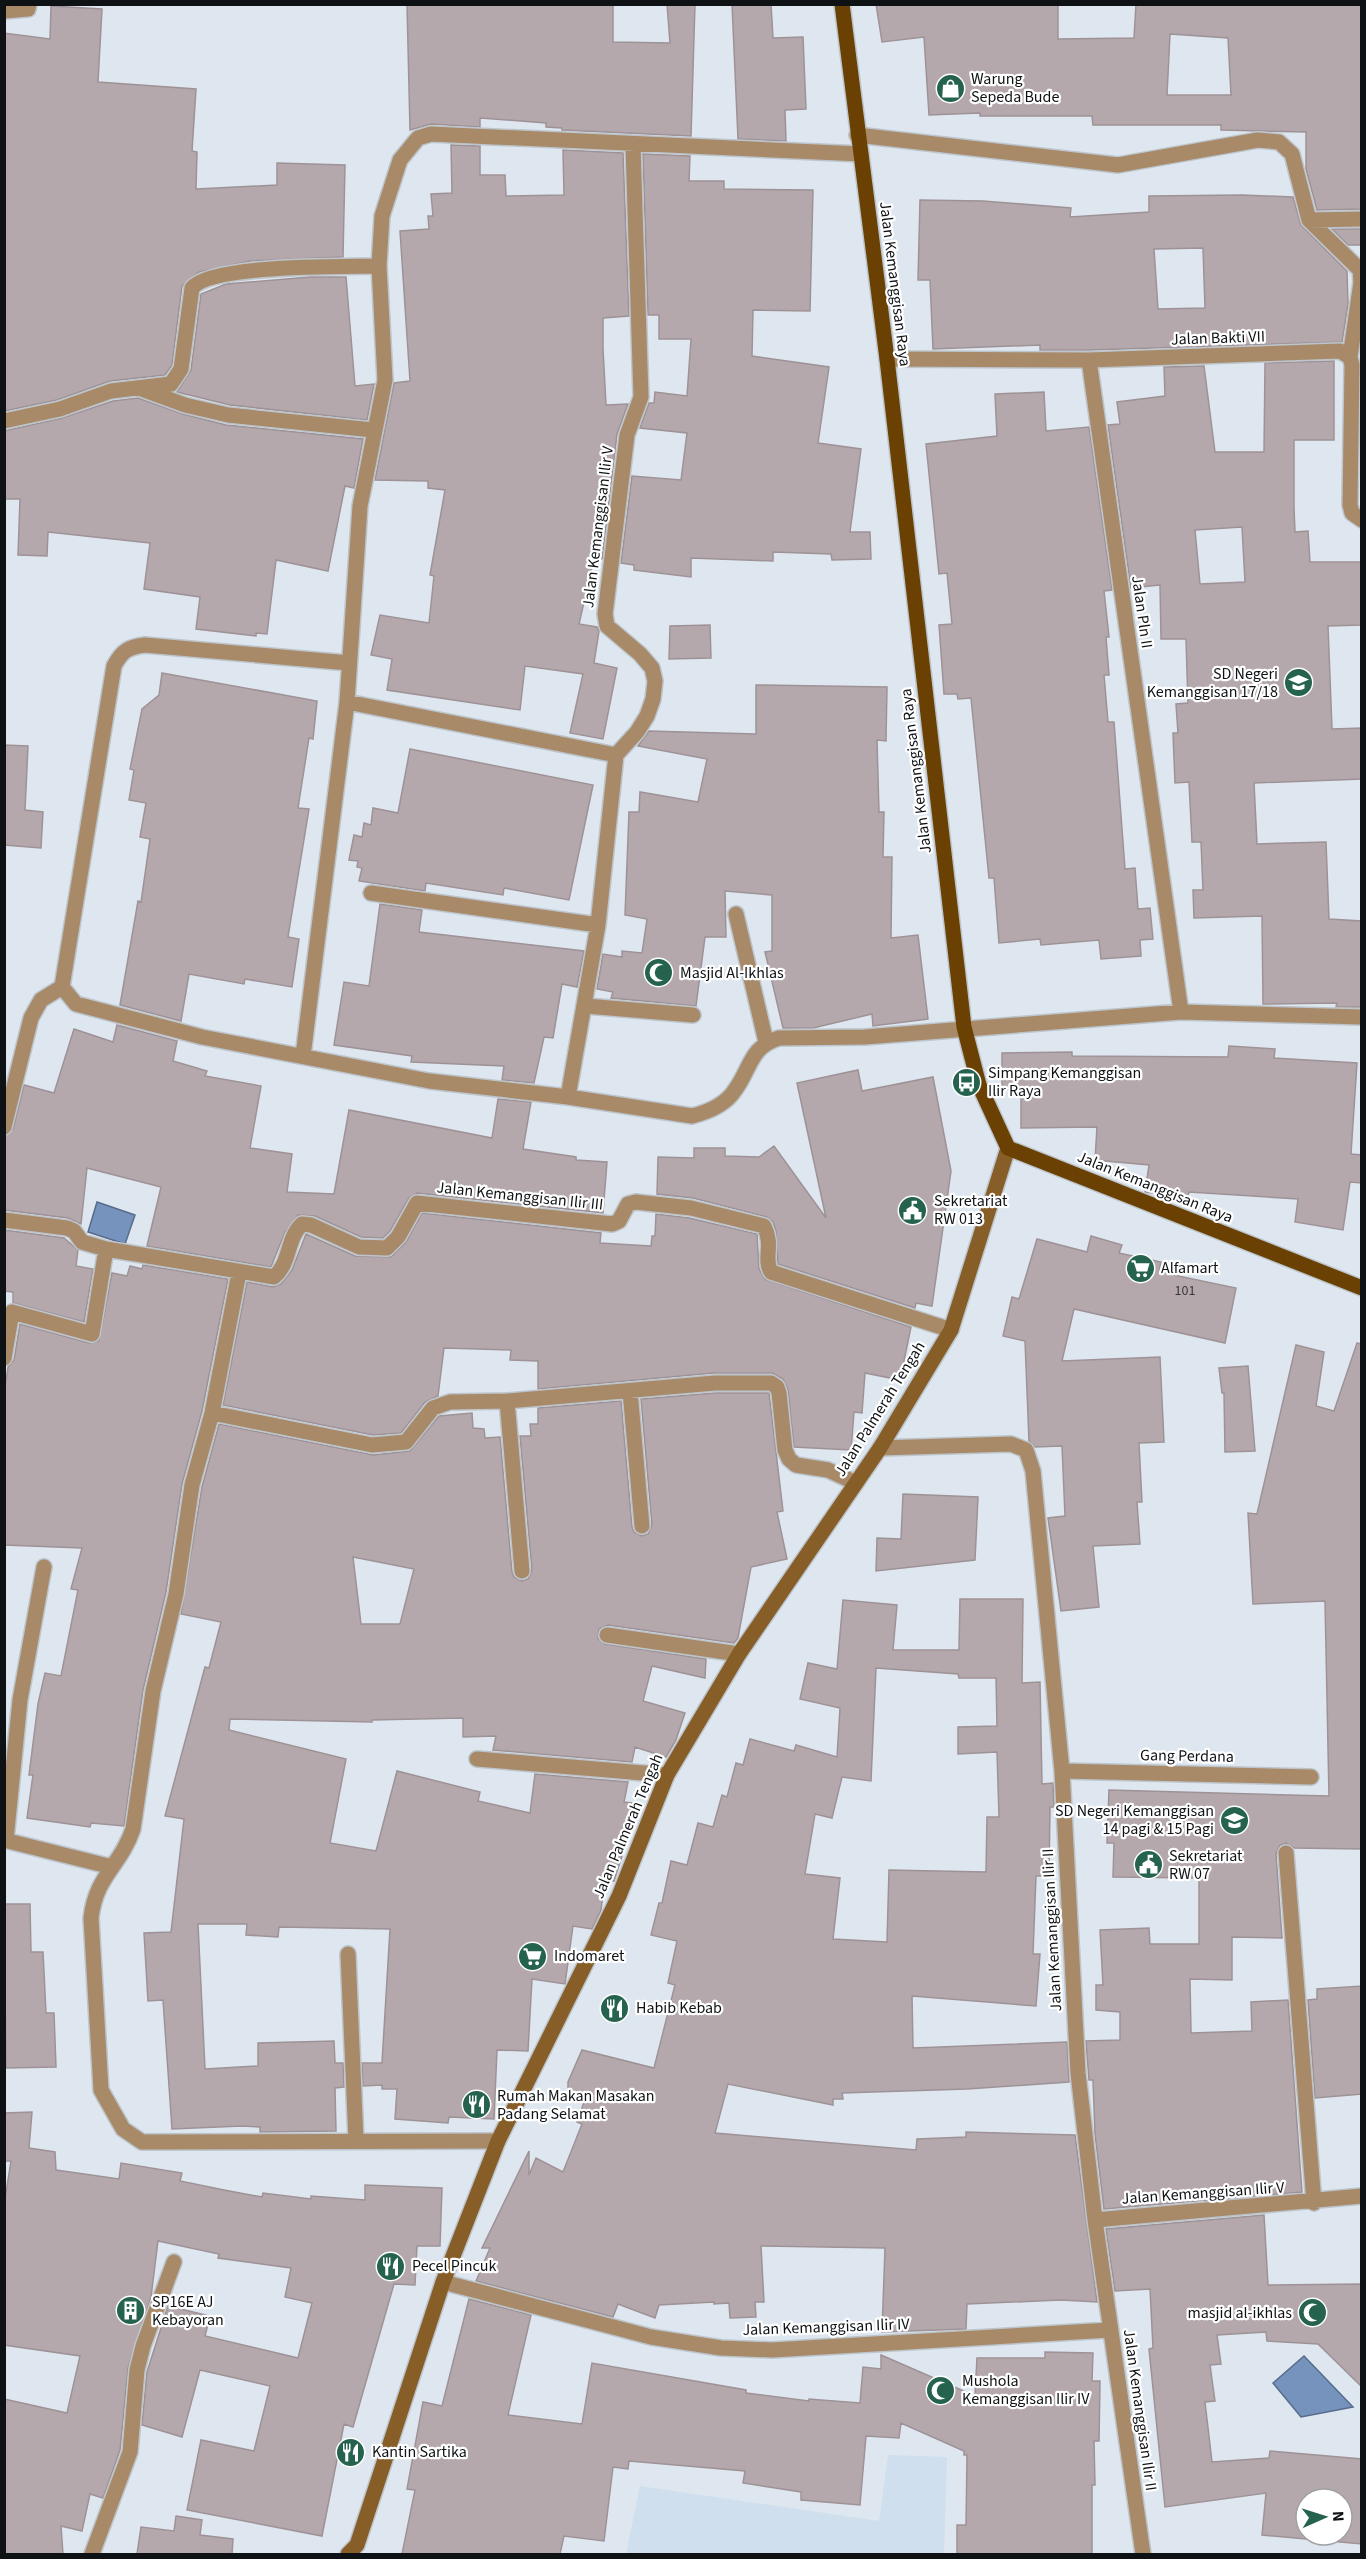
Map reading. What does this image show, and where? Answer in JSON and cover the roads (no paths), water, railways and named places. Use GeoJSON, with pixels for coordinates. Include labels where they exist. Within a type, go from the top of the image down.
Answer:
{"type":"FeatureCollection","features":[{"type":"Feature","properties":{"kind":"main road","name":"Jalan Kemanggisan Raya"},"geometry":{"type":"LineString","coordinates":[[842,4],[887,359],[964,1027],[979,1085],[1008,1148],[1362,1288]]}},
{"type":"Feature","properties":{"kind":"street"},"geometry":{"type":"LineString","coordinates":[[4,11],[28,9],[29,4]]}},
{"type":"Feature","properties":{"kind":"street"},"geometry":{"type":"LineString","coordinates":[[303,1056],[347,702],[360,506],[373,430],[385,380],[379,266],[382,216],[400,160],[418,138],[431,134],[633,146],[861,154]]}},
{"type":"Feature","properties":{"kind":"street"},"geometry":{"type":"LineString","coordinates":[[857,135],[1118,165],[1258,140],[1279,142],[1292,154],[1309,220],[1360,270],[1361,282],[1350,357],[1352,365],[1350,505],[1352,513],[1362,520]]}},
{"type":"Feature","properties":{"kind":"street","name":"Jalan Kemanggisan Ilir V"},"geometry":{"type":"LineString","coordinates":[[616,755],[637,732],[647,716],[653,699],[655,681],[652,668],[640,654],[607,626],[605,614],[627,435],[641,397],[633,146]]}},
{"type":"Feature","properties":{"kind":"street"},"geometry":{"type":"LineString","coordinates":[[1309,220],[1362,219]]}},
{"type":"Feature","properties":{"kind":"street"},"geometry":{"type":"LineString","coordinates":[[4,421],[60,409],[111,391],[171,384],[181,369],[192,288],[196,284],[234,272],[379,266]]}},
{"type":"Feature","properties":{"kind":"street","name":"Jalan Bakti VII"},"geometry":{"type":"LineString","coordinates":[[887,359],[1089,360],[1340,351],[1350,357]]}},
{"type":"Feature","properties":{"kind":"street","name":"Jalan Pln II"},"geometry":{"type":"LineString","coordinates":[[1089,360],[1181,1012]]}},
{"type":"Feature","properties":{"kind":"street"},"geometry":{"type":"LineString","coordinates":[[141,389],[184,405],[228,415],[373,430]]}},
{"type":"Feature","properties":{"kind":"street"},"geometry":{"type":"LineString","coordinates":[[349,663],[145,645],[129,647],[121,653],[114,666],[62,987],[76,1004],[202,1037],[429,1081],[568,1097],[692,1116],[708,1112],[734,1092],[756,1052],[766,1042],[779,1038],[865,1037],[964,1027],[1181,1012],[1362,1017]]}},
{"type":"Feature","properties":{"kind":"street"},"geometry":{"type":"LineString","coordinates":[[347,702],[616,755],[598,925],[586,1006],[568,1097]]}},
{"type":"Feature","properties":{"kind":"street"},"geometry":{"type":"LineString","coordinates":[[371,893],[598,925]]}},
{"type":"Feature","properties":{"kind":"street"},"geometry":{"type":"LineString","coordinates":[[736,914],[766,1042]]}},
{"type":"Feature","properties":{"kind":"street"},"geometry":{"type":"LineString","coordinates":[[4,1126],[11,1074],[31,1018],[41,1000],[62,987]]}},
{"type":"Feature","properties":{"kind":"street"},"geometry":{"type":"LineString","coordinates":[[586,1006],[693,1016]]}},
{"type":"Feature","properties":{"kind":"street","name":"Jalan Palmerah Tengah"},"geometry":{"type":"LineString","coordinates":[[348,2554],[357,2545],[443,2282],[498,2141],[619,1896],[667,1775],[739,1654],[880,1448],[951,1330],[1008,1148]]}},
{"type":"Feature","properties":{"kind":"street","name":"Jalan Kemanggisan Ilir III"},"geometry":{"type":"LineString","coordinates":[[239,1273],[274,1277],[285,1262],[294,1232],[302,1224],[311,1225],[359,1248],[378,1248],[393,1244],[417,1203],[612,1224],[619,1221],[628,1204],[636,1202],[691,1208],[764,1226],[770,1239],[767,1265],[771,1272],[951,1330]]}},
{"type":"Feature","properties":{"kind":"street"},"geometry":{"type":"LineString","coordinates":[[4,1220],[59,1226],[74,1231],[82,1242],[106,1249],[239,1273],[213,1413],[192,1485],[176,1593],[153,1691],[133,1828],[126,1849],[99,1882],[93,1897],[91,1918],[101,2090],[123,2129],[141,2142],[498,2141]]}},
{"type":"Feature","properties":{"kind":"street"},"geometry":{"type":"LineString","coordinates":[[4,1358],[12,1312],[92,1334],[106,1249]]}},
{"type":"Feature","properties":{"kind":"street"},"geometry":{"type":"LineString","coordinates":[[213,1413],[372,1445],[406,1442],[433,1408],[450,1402],[507,1401],[715,1383],[771,1383],[777,1387],[779,1393],[785,1450],[789,1459],[796,1465],[828,1470],[856,1483]]}},
{"type":"Feature","properties":{"kind":"street"},"geometry":{"type":"LineString","coordinates":[[630,1391],[642,1526]]}},
{"type":"Feature","properties":{"kind":"street"},"geometry":{"type":"LineString","coordinates":[[507,1401],[522,1571]]}},
{"type":"Feature","properties":{"kind":"street","name":"Jalan Kemanggisan Ilir II"},"geometry":{"type":"LineString","coordinates":[[880,1448],[1011,1443],[1026,1450],[1033,1471],[1062,1771],[1078,2073],[1095,2220],[1143,2554]]}},
{"type":"Feature","properties":{"kind":"street"},"geometry":{"type":"LineString","coordinates":[[44,1567],[20,1700],[5,1840],[112,1867]]}},
{"type":"Feature","properties":{"kind":"street"},"geometry":{"type":"LineString","coordinates":[[607,1635],[739,1654]]}},
{"type":"Feature","properties":{"kind":"street"},"geometry":{"type":"LineString","coordinates":[[477,1759],[667,1775]]}},
{"type":"Feature","properties":{"kind":"street","name":"Gang Perdana"},"geometry":{"type":"LineString","coordinates":[[1062,1771],[1311,1777]]}},
{"type":"Feature","properties":{"kind":"street"},"geometry":{"type":"LineString","coordinates":[[1286,1854],[1314,2203]]}},
{"type":"Feature","properties":{"kind":"street"},"geometry":{"type":"LineString","coordinates":[[348,1954],[356,2140]]}},
{"type":"Feature","properties":{"kind":"street","name":"Jalan Kemanggisan Ilir V"},"geometry":{"type":"LineString","coordinates":[[1095,2220],[1314,2203],[1362,2196]]}},
{"type":"Feature","properties":{"kind":"street"},"geometry":{"type":"LineString","coordinates":[[92,2554],[130,2452],[137,2370],[142,2346],[174,2262]]}},
{"type":"Feature","properties":{"kind":"street","name":"Jalan Kemanggisan Ilir IV"},"geometry":{"type":"LineString","coordinates":[[443,2282],[651,2337],[721,2348],[772,2349],[1110,2330]]}},
{"type":"Feature","properties":{"kind":"water"},"geometry":{"type":"Polygon","coordinates":[[[97,1202],[135,1215],[125,1244],[88,1232],[97,1202]]]}},
{"type":"Feature","properties":{"kind":"water"},"geometry":{"type":"Polygon","coordinates":[[[1304,2356],[1353,2407],[1301,2417],[1273,2383],[1304,2356]]]}},
{"type":"Feature","properties":{"kind":"place","name":"Warung Sepeda Bude"},"geometry":{"type":"Point","coordinates":[950,88]}},
{"type":"Feature","properties":{"kind":"place","name":"SD Negeri Kemanggisan 17/18"},"geometry":{"type":"Point","coordinates":[1299,683]}},
{"type":"Feature","properties":{"kind":"place","name":"Masjid Al-Ikhlas"},"geometry":{"type":"Point","coordinates":[659,973]}},
{"type":"Feature","properties":{"kind":"place","name":"Simpang Kemanggisan Ilir Raya"},"geometry":{"type":"Point","coordinates":[967,1082]}},
{"type":"Feature","properties":{"kind":"place","name":"Sekretariat RW 013"},"geometry":{"type":"Point","coordinates":[913,1210]}},
{"type":"Feature","properties":{"kind":"place","name":"Alfamart"},"geometry":{"type":"Point","coordinates":[1140,1268]}},
{"type":"Feature","properties":{"kind":"place","name":"SD Negeri Kemanggisan 14 pagi & 15 Pagi"},"geometry":{"type":"Point","coordinates":[1235,1820]}},
{"type":"Feature","properties":{"kind":"place","name":"Sekretariat RW 07"},"geometry":{"type":"Point","coordinates":[1148,1865]}},
{"type":"Feature","properties":{"kind":"place","name":"Indomaret"},"geometry":{"type":"Point","coordinates":[533,1956]}},
{"type":"Feature","properties":{"kind":"place","name":"Habib Kebab"},"geometry":{"type":"Point","coordinates":[615,2008]}},
{"type":"Feature","properties":{"kind":"place","name":"Rumah Makan Masakan Padang Selamat"},"geometry":{"type":"Point","coordinates":[476,2105]}},
{"type":"Feature","properties":{"kind":"place","name":"Pecel Pincuk"},"geometry":{"type":"Point","coordinates":[391,2266]}},
{"type":"Feature","properties":{"kind":"place","name":"SP16E AJ Kebayoran"},"geometry":{"type":"Point","coordinates":[131,2311]}},
{"type":"Feature","properties":{"kind":"place","name":"masjid al-ikhlas"},"geometry":{"type":"Point","coordinates":[1313,2313]}},
{"type":"Feature","properties":{"kind":"place","name":"Mushola Kemanggisan Ilir IV"},"geometry":{"type":"Point","coordinates":[941,2390]}},
{"type":"Feature","properties":{"kind":"place","name":"Kantin Sartika"},"geometry":{"type":"Point","coordinates":[351,2452]}}]}
